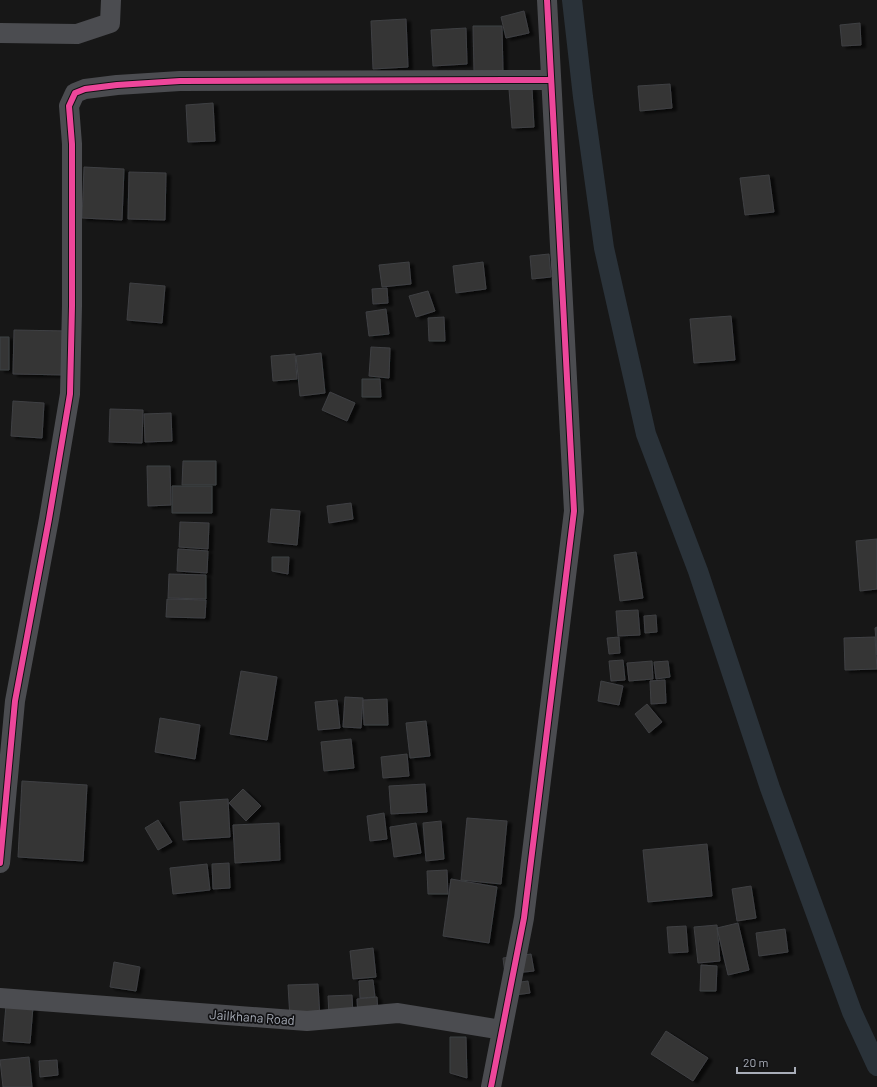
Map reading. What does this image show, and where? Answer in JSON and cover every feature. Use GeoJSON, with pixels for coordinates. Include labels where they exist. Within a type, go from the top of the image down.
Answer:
{"type":"FeatureCollection","features":[{"type":"Feature","properties":{"kind":"street"},"geometry":{"type":"LineString","coordinates":[[0,33],[77,34],[110,23],[111,0]]}},
{"type":"Feature","properties":{"kind":"street"},"geometry":{"type":"LineString","coordinates":[[491,1087],[524,918],[574,511],[547,0]]}},
{"type":"Feature","properties":{"kind":"street"},"geometry":{"type":"LineString","coordinates":[[0,864],[15,701],[49,519],[70,394],[72,298],[72,144],[69,106],[75,93],[85,89],[117,85],[180,81],[551,80]]}},
{"type":"Feature","properties":{"kind":"street","name":"Jailkhana Road"},"geometry":{"type":"LineString","coordinates":[[0,998],[307,1021],[398,1013],[502,1030]]}},
{"type":"Feature","properties":{"kind":"building"},"geometry":{"type":"Polygon","coordinates":[[[524,11],[529,33],[506,38],[501,17],[524,11]]]}},
{"type":"Feature","properties":{"kind":"building"},"geometry":{"type":"Polygon","coordinates":[[[406,19],[408,67],[373,69],[371,21],[406,19]]]}},
{"type":"Feature","properties":{"kind":"building"},"geometry":{"type":"Polygon","coordinates":[[[860,23],[861,45],[842,46],[840,25],[860,23]]]}},
{"type":"Feature","properties":{"kind":"building"},"geometry":{"type":"Polygon","coordinates":[[[473,26],[502,26],[503,72],[474,72],[473,26]]]}},
{"type":"Feature","properties":{"kind":"building"},"geometry":{"type":"Polygon","coordinates":[[[466,28],[467,64],[433,66],[431,30],[466,28]]]}},
{"type":"Feature","properties":{"kind":"building"},"geometry":{"type":"Polygon","coordinates":[[[670,84],[672,108],[640,111],[638,86],[670,84]]]}},
{"type":"Feature","properties":{"kind":"building"},"geometry":{"type":"Polygon","coordinates":[[[532,88],[534,127],[512,128],[509,89],[532,88]]]}},
{"type":"Feature","properties":{"kind":"building"},"geometry":{"type":"Polygon","coordinates":[[[213,103],[215,141],[188,142],[186,105],[213,103]]]}},
{"type":"Feature","properties":{"kind":"building"},"geometry":{"type":"Polygon","coordinates":[[[84,167],[124,169],[122,220],[82,218],[84,167]]]}},
{"type":"Feature","properties":{"kind":"building"},"geometry":{"type":"Polygon","coordinates":[[[129,172],[166,173],[165,220],[128,219],[129,172]]]}},
{"type":"Feature","properties":{"kind":"building"},"geometry":{"type":"Polygon","coordinates":[[[769,175],[774,212],[745,215],[740,178],[769,175]]]}},
{"type":"Feature","properties":{"kind":"building"},"geometry":{"type":"Polygon","coordinates":[[[549,254],[551,277],[532,279],[530,256],[549,254]]]}},
{"type":"Feature","properties":{"kind":"building"},"geometry":{"type":"Polygon","coordinates":[[[409,262],[411,284],[382,287],[379,265],[409,262]]]}},
{"type":"Feature","properties":{"kind":"building"},"geometry":{"type":"Polygon","coordinates":[[[483,262],[486,289],[456,293],[453,266],[483,262]]]}},
{"type":"Feature","properties":{"kind":"building"},"geometry":{"type":"Polygon","coordinates":[[[130,283],[165,286],[162,323],[127,320],[130,283]]]}},
{"type":"Feature","properties":{"kind":"building"},"geometry":{"type":"Polygon","coordinates":[[[387,288],[388,303],[373,304],[372,289],[387,288]]]}},
{"type":"Feature","properties":{"kind":"building"},"geometry":{"type":"Polygon","coordinates":[[[428,291],[435,311],[416,317],[409,296],[428,291]]]}},
{"type":"Feature","properties":{"kind":"building"},"geometry":{"type":"Polygon","coordinates":[[[386,309],[389,334],[369,336],[366,312],[386,309]]]}},
{"type":"Feature","properties":{"kind":"building"},"geometry":{"type":"Polygon","coordinates":[[[731,316],[735,360],[694,363],[690,319],[731,316]]]}},
{"type":"Feature","properties":{"kind":"building"},"geometry":{"type":"Polygon","coordinates":[[[444,317],[445,341],[429,341],[428,318],[444,317]]]}},
{"type":"Feature","properties":{"kind":"building"},"geometry":{"type":"Polygon","coordinates":[[[14,330],[68,331],[67,375],[13,374],[14,330]]]}},
{"type":"Feature","properties":{"kind":"building"},"geometry":{"type":"Polygon","coordinates":[[[0,337],[9,337],[9,370],[0,370],[0,337]]]}},
{"type":"Feature","properties":{"kind":"building"},"geometry":{"type":"Polygon","coordinates":[[[371,347],[390,348],[389,378],[369,376],[371,347]]]}},
{"type":"Feature","properties":{"kind":"building"},"geometry":{"type":"Polygon","coordinates":[[[321,353],[325,393],[300,396],[296,356],[321,353]]]}},
{"type":"Feature","properties":{"kind":"building"},"geometry":{"type":"Polygon","coordinates":[[[295,354],[297,379],[273,381],[271,356],[295,354]]]}},
{"type":"Feature","properties":{"kind":"building"},"geometry":{"type":"Polygon","coordinates":[[[362,379],[380,379],[381,397],[362,397],[362,379]]]}},
{"type":"Feature","properties":{"kind":"building"},"geometry":{"type":"Polygon","coordinates":[[[330,392],[355,403],[347,421],[322,410],[330,392]]]}},
{"type":"Feature","properties":{"kind":"building"},"geometry":{"type":"Polygon","coordinates":[[[13,401],[44,403],[42,438],[11,436],[13,401]]]}},
{"type":"Feature","properties":{"kind":"building"},"geometry":{"type":"Polygon","coordinates":[[[110,409],[143,410],[142,443],[109,442],[110,409]]]}},
{"type":"Feature","properties":{"kind":"building"},"geometry":{"type":"Polygon","coordinates":[[[171,413],[172,441],[145,442],[144,414],[171,413]]]}},
{"type":"Feature","properties":{"kind":"building"},"geometry":{"type":"Polygon","coordinates":[[[183,461],[216,461],[216,485],[182,485],[183,461]]]}},
{"type":"Feature","properties":{"kind":"building"},"geometry":{"type":"Polygon","coordinates":[[[147,466],[170,466],[171,505],[148,506],[147,466]]]}},
{"type":"Feature","properties":{"kind":"building"},"geometry":{"type":"Polygon","coordinates":[[[172,486],[212,486],[212,513],[172,513],[172,486]]]}},
{"type":"Feature","properties":{"kind":"building"},"geometry":{"type":"Polygon","coordinates":[[[351,503],[353,519],[329,523],[327,506],[351,503]]]}},
{"type":"Feature","properties":{"kind":"building"},"geometry":{"type":"Polygon","coordinates":[[[271,509],[300,511],[297,545],[268,542],[271,509]]]}},
{"type":"Feature","properties":{"kind":"building"},"geometry":{"type":"Polygon","coordinates":[[[180,522],[209,523],[208,549],[179,547],[180,522]]]}},
{"type":"Feature","properties":{"kind":"building"},"geometry":{"type":"Polygon","coordinates":[[[877,539],[877,589],[860,591],[856,541],[877,539]]]}},
{"type":"Feature","properties":{"kind":"building"},"geometry":{"type":"Polygon","coordinates":[[[178,549],[208,551],[207,573],[177,571],[178,549]]]}},
{"type":"Feature","properties":{"kind":"building"},"geometry":{"type":"Polygon","coordinates":[[[636,552],[643,598],[620,601],[614,555],[636,552]]]}},
{"type":"Feature","properties":{"kind":"building"},"geometry":{"type":"Polygon","coordinates":[[[272,557],[289,557],[288,574],[272,571],[272,557]]]}},
{"type":"Feature","properties":{"kind":"building"},"geometry":{"type":"Polygon","coordinates":[[[169,574],[206,575],[206,599],[168,598],[169,574]]]}},
{"type":"Feature","properties":{"kind":"building"},"geometry":{"type":"Polygon","coordinates":[[[167,599],[206,600],[205,618],[166,617],[167,599]]]}},
{"type":"Feature","properties":{"kind":"building"},"geometry":{"type":"Polygon","coordinates":[[[638,610],[640,635],[618,636],[616,611],[638,610]]]}},
{"type":"Feature","properties":{"kind":"building"},"geometry":{"type":"Polygon","coordinates":[[[656,615],[657,632],[645,633],[644,616],[656,615]]]}},
{"type":"Feature","properties":{"kind":"building"},"geometry":{"type":"Polygon","coordinates":[[[877,627],[877,655],[875,628],[877,627]]]}},
{"type":"Feature","properties":{"kind":"building"},"geometry":{"type":"Polygon","coordinates":[[[619,637],[620,653],[609,654],[607,638],[619,637]]]}},
{"type":"Feature","properties":{"kind":"building"},"geometry":{"type":"Polygon","coordinates":[[[875,637],[877,669],[845,670],[844,638],[875,637]]]}},
{"type":"Feature","properties":{"kind":"building"},"geometry":{"type":"Polygon","coordinates":[[[623,660],[625,680],[611,681],[609,661],[623,660]]]}},
{"type":"Feature","properties":{"kind":"building"},"geometry":{"type":"Polygon","coordinates":[[[652,661],[653,679],[629,681],[627,663],[652,661]]]}},
{"type":"Feature","properties":{"kind":"building"},"geometry":{"type":"Polygon","coordinates":[[[668,661],[670,677],[656,679],[654,662],[668,661]]]}},
{"type":"Feature","properties":{"kind":"building"},"geometry":{"type":"Polygon","coordinates":[[[241,671],[277,677],[267,740],[230,734],[241,671]]]}},
{"type":"Feature","properties":{"kind":"building"},"geometry":{"type":"Polygon","coordinates":[[[665,680],[666,703],[651,704],[650,681],[665,680]]]}},
{"type":"Feature","properties":{"kind":"building"},"geometry":{"type":"Polygon","coordinates":[[[601,681],[623,686],[619,705],[598,701],[601,681]]]}},
{"type":"Feature","properties":{"kind":"building"},"geometry":{"type":"Polygon","coordinates":[[[345,697],[363,698],[361,728],[343,727],[345,697]]]}},
{"type":"Feature","properties":{"kind":"building"},"geometry":{"type":"Polygon","coordinates":[[[387,699],[388,725],[364,725],[363,700],[387,699]]]}},
{"type":"Feature","properties":{"kind":"building"},"geometry":{"type":"Polygon","coordinates":[[[337,700],[340,728],[318,730],[315,702],[337,700]]]}},
{"type":"Feature","properties":{"kind":"building"},"geometry":{"type":"Polygon","coordinates":[[[647,704],[662,722],[649,733],[635,714],[647,704]]]}},
{"type":"Feature","properties":{"kind":"building"},"geometry":{"type":"Polygon","coordinates":[[[160,718],[200,725],[195,759],[155,752],[160,718]]]}},
{"type":"Feature","properties":{"kind":"building"},"geometry":{"type":"Polygon","coordinates":[[[426,721],[430,756],[410,758],[406,723],[426,721]]]}},
{"type":"Feature","properties":{"kind":"building"},"geometry":{"type":"Polygon","coordinates":[[[351,739],[354,768],[324,771],[321,742],[351,739]]]}},
{"type":"Feature","properties":{"kind":"building"},"geometry":{"type":"Polygon","coordinates":[[[407,754],[409,776],[383,778],[381,757],[407,754]]]}},
{"type":"Feature","properties":{"kind":"building"},"geometry":{"type":"Polygon","coordinates":[[[22,781],[87,785],[83,861],[18,857],[22,781]]]}},
{"type":"Feature","properties":{"kind":"building"},"geometry":{"type":"Polygon","coordinates":[[[425,784],[427,812],[391,814],[389,786],[425,784]]]}},
{"type":"Feature","properties":{"kind":"building"},"geometry":{"type":"Polygon","coordinates":[[[243,789],[261,806],[246,821],[229,803],[243,789]]]}},
{"type":"Feature","properties":{"kind":"building"},"geometry":{"type":"Polygon","coordinates":[[[228,799],[230,837],[183,840],[180,802],[228,799]]]}},
{"type":"Feature","properties":{"kind":"building"},"geometry":{"type":"Polygon","coordinates":[[[384,813],[387,839],[370,841],[367,816],[384,813]]]}},
{"type":"Feature","properties":{"kind":"building"},"geometry":{"type":"Polygon","coordinates":[[[467,818],[507,821],[501,884],[461,880],[467,818]]]}},
{"type":"Feature","properties":{"kind":"building"},"geometry":{"type":"Polygon","coordinates":[[[158,820],[172,842],[158,850],[145,828],[158,820]]]}},
{"type":"Feature","properties":{"kind":"building"},"geometry":{"type":"Polygon","coordinates":[[[441,821],[444,859],[426,861],[423,823],[441,821]]]}},
{"type":"Feature","properties":{"kind":"building"},"geometry":{"type":"Polygon","coordinates":[[[279,823],[280,860],[235,863],[233,825],[279,823]]]}},
{"type":"Feature","properties":{"kind":"building"},"geometry":{"type":"Polygon","coordinates":[[[416,823],[421,853],[394,857],[390,827],[416,823]]]}},
{"type":"Feature","properties":{"kind":"building"},"geometry":{"type":"Polygon","coordinates":[[[707,844],[712,896],[648,902],[643,850],[707,844]]]}},
{"type":"Feature","properties":{"kind":"building"},"geometry":{"type":"Polygon","coordinates":[[[229,863],[230,888],[213,889],[212,864],[229,863]]]}},
{"type":"Feature","properties":{"kind":"building"},"geometry":{"type":"Polygon","coordinates":[[[207,864],[210,890],[173,894],[170,868],[207,864]]]}},
{"type":"Feature","properties":{"kind":"building"},"geometry":{"type":"Polygon","coordinates":[[[447,870],[448,894],[428,894],[427,871],[447,870]]]}},
{"type":"Feature","properties":{"kind":"building"},"geometry":{"type":"Polygon","coordinates":[[[451,879],[497,887],[489,943],[443,936],[451,879]]]}},
{"type":"Feature","properties":{"kind":"building"},"geometry":{"type":"Polygon","coordinates":[[[751,886],[756,918],[737,921],[732,889],[751,886]]]}},
{"type":"Feature","properties":{"kind":"building"},"geometry":{"type":"Polygon","coordinates":[[[738,923],[749,970],[728,975],[717,928],[738,923]]]}},
{"type":"Feature","properties":{"kind":"building"},"geometry":{"type":"Polygon","coordinates":[[[717,925],[720,961],[698,963],[694,927],[717,925]]]}},
{"type":"Feature","properties":{"kind":"building"},"geometry":{"type":"Polygon","coordinates":[[[686,926],[688,952],[669,953],[667,927],[686,926]]]}},
{"type":"Feature","properties":{"kind":"building"},"geometry":{"type":"Polygon","coordinates":[[[785,929],[788,952],[759,956],[756,933],[785,929]]]}},
{"type":"Feature","properties":{"kind":"building"},"geometry":{"type":"Polygon","coordinates":[[[373,948],[376,977],[353,979],[350,951],[373,948]]]}},
{"type":"Feature","properties":{"kind":"building"},"geometry":{"type":"Polygon","coordinates":[[[531,954],[534,971],[505,974],[503,958],[531,954]]]}},
{"type":"Feature","properties":{"kind":"building"},"geometry":{"type":"Polygon","coordinates":[[[114,962],[140,967],[136,991],[110,987],[114,962]]]}},
{"type":"Feature","properties":{"kind":"building"},"geometry":{"type":"Polygon","coordinates":[[[701,965],[717,966],[716,991],[700,991],[701,965]]]}},
{"type":"Feature","properties":{"kind":"building"},"geometry":{"type":"Polygon","coordinates":[[[373,980],[375,997],[360,998],[359,981],[373,980]]]}},
{"type":"Feature","properties":{"kind":"building"},"geometry":{"type":"Polygon","coordinates":[[[528,981],[530,993],[515,995],[513,983],[528,981]]]}},
{"type":"Feature","properties":{"kind":"building"},"geometry":{"type":"Polygon","coordinates":[[[318,984],[320,1018],[290,1019],[288,985],[318,984]]]}},
{"type":"Feature","properties":{"kind":"building"},"geometry":{"type":"Polygon","coordinates":[[[352,995],[353,1015],[329,1016],[328,996],[352,995]]]}},
{"type":"Feature","properties":{"kind":"building"},"geometry":{"type":"Polygon","coordinates":[[[377,997],[378,1013],[358,1015],[357,999],[377,997]]]}},
{"type":"Feature","properties":{"kind":"building"},"geometry":{"type":"Polygon","coordinates":[[[6,1005],[33,1007],[30,1043],[3,1041],[6,1005]]]}},
{"type":"Feature","properties":{"kind":"building"},"geometry":{"type":"Polygon","coordinates":[[[666,1031],[708,1058],[693,1081],[651,1054],[666,1031]]]}},
{"type":"Feature","properties":{"kind":"building"},"geometry":{"type":"Polygon","coordinates":[[[450,1037],[466,1037],[467,1078],[450,1073],[450,1037]]]}},
{"type":"Feature","properties":{"kind":"building"},"geometry":{"type":"Polygon","coordinates":[[[29,1057],[32,1087],[3,1087],[0,1060],[29,1057]]]}},
{"type":"Feature","properties":{"kind":"building"},"geometry":{"type":"Polygon","coordinates":[[[57,1060],[58,1075],[40,1077],[39,1061],[57,1060]]]}},
{"type":"Feature","properties":{"kind":"waterway"},"geometry":{"type":"LineString","coordinates":[[572,0],[583,97],[604,248],[646,434],[698,571],[770,788],[852,1012],[877,1066]]}},
{"type":"Feature","properties":{"kind":"cycle path"},"geometry":{"type":"LineString","coordinates":[[491,1087],[524,918],[574,511],[547,0]]}},
{"type":"Feature","properties":{"kind":"cycle path"},"geometry":{"type":"LineString","coordinates":[[0,863],[15,701],[49,519],[70,394],[72,306],[72,144],[69,106],[75,93],[85,89],[117,85],[180,81],[551,80]]}}]}
